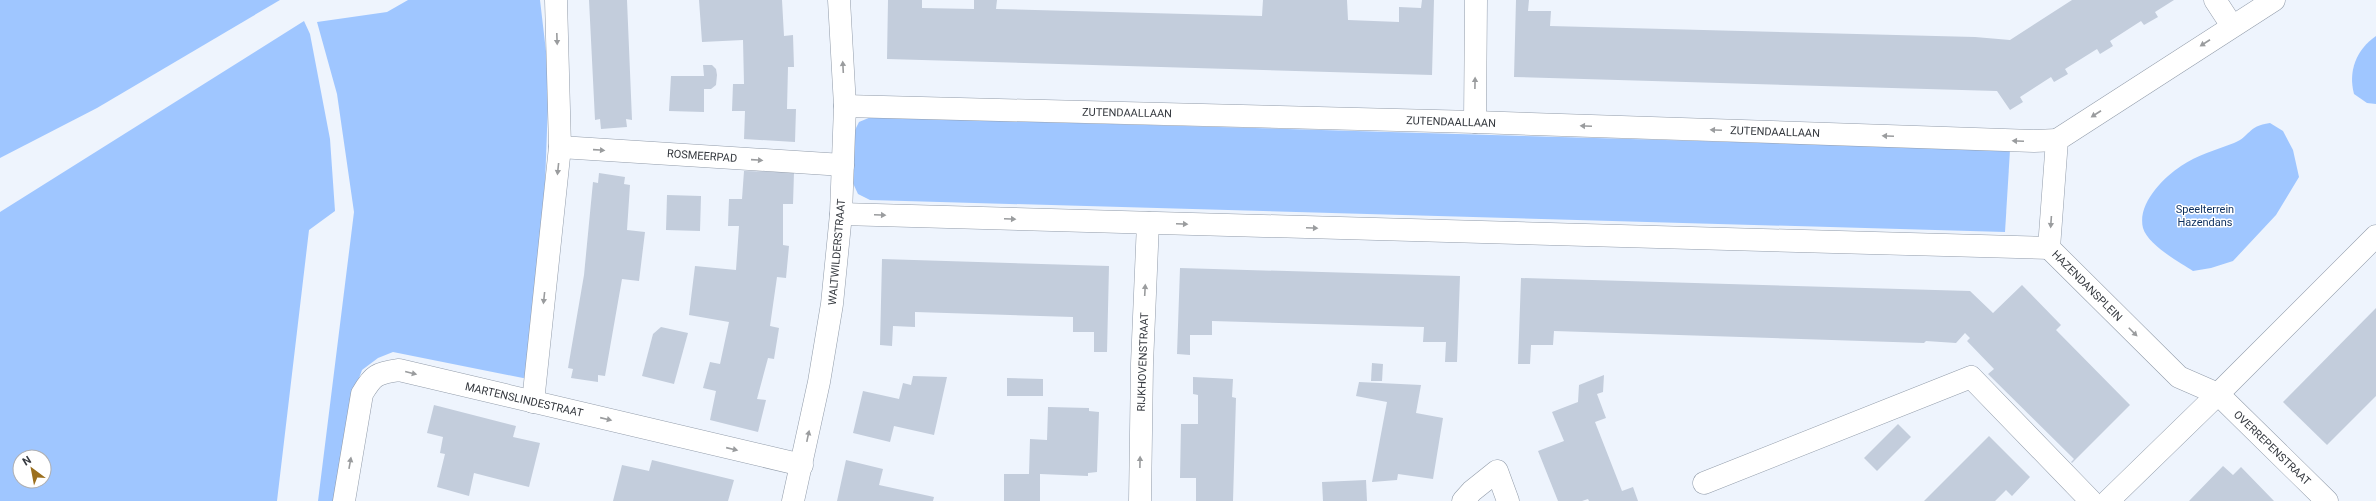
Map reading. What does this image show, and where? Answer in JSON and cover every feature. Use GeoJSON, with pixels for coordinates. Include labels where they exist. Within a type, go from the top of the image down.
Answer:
{"type":"FeatureCollection","features":[{"type":"Feature","properties":{"kind":"street"},"geometry":{"type":"LineString","coordinates":[[533,402],[560,147],[556,0]]}},
{"type":"Feature","properties":{"kind":"street","name":"WALTWILDERSTRAAT"},"geometry":{"type":"LineString","coordinates":[[793,501],[802,465],[832,304],[841,214],[845,106],[839,0]]}},
{"type":"Feature","properties":{"kind":"street"},"geometry":{"type":"LineString","coordinates":[[1475,122],[1476,0]]}},
{"type":"Feature","properties":{"kind":"street"},"geometry":{"type":"LineString","coordinates":[[2215,0],[2232,26]]}},
{"type":"Feature","properties":{"kind":"street"},"geometry":{"type":"LineString","coordinates":[[2057,140],[2274,0]]}},
{"type":"Feature","properties":{"kind":"street","name":"ZUTENDAALLAAN"},"geometry":{"type":"LineString","coordinates":[[845,106],[1475,122],[2034,141],[2057,140]]}},
{"type":"Feature","properties":{"kind":"street","name":"HAZENDANSPLEIN"},"geometry":{"type":"LineString","coordinates":[[2057,140],[2049,248],[2179,377],[2218,394]]}},
{"type":"Feature","properties":{"kind":"street","name":"ROSMEERPAD"},"geometry":{"type":"LineString","coordinates":[[560,147],[843,165]]}},
{"type":"Feature","properties":{"kind":"street"},"geometry":{"type":"LineString","coordinates":[[841,214],[2049,248]]}},
{"type":"Feature","properties":{"kind":"street","name":"RIJKHOVENSTRAAT"},"geometry":{"type":"LineString","coordinates":[[1140,501],[1142,364],[1148,223]]}},
{"type":"Feature","properties":{"kind":"street"},"geometry":{"type":"LineString","coordinates":[[2108,501],[2218,394],[2376,236]]}},
{"type":"Feature","properties":{"kind":"street","name":"MARTENSLINDESTRAAT"},"geometry":{"type":"LineString","coordinates":[[344,501],[362,394],[371,379],[380,372],[399,370],[802,465]]}},
{"type":"Feature","properties":{"kind":"street"},"geometry":{"type":"LineString","coordinates":[[1704,483],[1971,377],[2091,501]]}},
{"type":"Feature","properties":{"kind":"street","name":"OVERREPENSTRAAT"},"geometry":{"type":"LineString","coordinates":[[2218,394],[2327,501]]}},
{"type":"Feature","properties":{"kind":"street"},"geometry":{"type":"LineString","coordinates":[[1463,501],[1472,491],[1497,471],[1508,501]]}},
{"type":"Feature","properties":{"kind":"green space"},"geometry":{"type":"Polygon","coordinates":[[[0,0],[280,0],[97,108],[0,158],[0,0]]]}},
{"type":"Feature","properties":{"kind":"green space"},"geometry":{"type":"Polygon","coordinates":[[[408,0],[540,0],[549,77],[545,184],[528,379],[393,352],[378,358],[362,370],[355,389],[334,501],[318,501],[354,212],[337,94],[317,22],[387,12],[408,0]]]}},
{"type":"Feature","properties":{"kind":"green space"},"geometry":{"type":"Polygon","coordinates":[[[304,21],[310,34],[330,139],[335,211],[309,230],[277,501],[0,501],[0,212],[304,21]]]}},
{"type":"Feature","properties":{"kind":"green space"},"geometry":{"type":"Polygon","coordinates":[[[2376,36],[2376,104],[2367,103],[2354,94],[2352,77],[2355,62],[2359,54],[2363,48],[2376,36]]]}},
{"type":"Feature","properties":{"kind":"green space"},"geometry":{"type":"Polygon","coordinates":[[[871,117],[2010,150],[2005,232],[870,200],[858,194],[852,181],[852,136],[859,122],[871,117]]]}},
{"type":"Feature","properties":{"kind":"green space","name":"Speelterrein Hazendans"},"geometry":{"type":"Polygon","coordinates":[[[2270,123],[2283,131],[2293,150],[2299,177],[2276,215],[2233,261],[2211,268],[2193,271],[2157,247],[2146,234],[2143,228],[2142,219],[2148,201],[2159,185],[2181,166],[2207,153],[2239,141],[2253,129],[2263,124],[2270,123]]]}},
{"type":"Feature","properties":{"kind":"building"},"geometry":{"type":"Polygon","coordinates":[[[589,0],[627,0],[632,120],[626,119],[627,127],[601,129],[600,119],[595,120],[589,0]]]}},
{"type":"Feature","properties":{"kind":"building"},"geometry":{"type":"Polygon","coordinates":[[[699,0],[782,0],[784,36],[793,35],[794,67],[788,67],[787,109],[796,109],[795,142],[744,139],[745,111],[732,111],[733,84],[744,84],[743,40],[702,42],[699,0]]]}},
{"type":"Feature","properties":{"kind":"building"},"geometry":{"type":"Polygon","coordinates":[[[888,0],[922,0],[922,8],[974,9],[974,0],[997,0],[996,9],[1262,16],[1263,0],[1347,0],[1348,20],[1399,22],[1399,7],[1421,8],[1422,0],[1434,0],[1432,75],[887,59],[888,0]]]}},
{"type":"Feature","properties":{"kind":"building"},"geometry":{"type":"Polygon","coordinates":[[[1516,0],[1529,0],[1528,11],[1551,11],[1550,26],[1975,37],[2010,40],[2072,0],[2174,0],[2155,12],[2158,17],[2144,25],[2141,21],[2110,41],[2113,46],[2100,54],[2097,49],[2065,69],[2068,74],[2054,82],[2051,77],[2020,97],[2023,102],[2010,110],[1997,91],[1514,77],[1516,0]]]}},
{"type":"Feature","properties":{"kind":"building"},"geometry":{"type":"Polygon","coordinates":[[[703,65],[712,65],[716,69],[717,75],[716,85],[711,89],[704,89],[704,112],[669,111],[671,76],[704,76],[703,65]]]}},
{"type":"Feature","properties":{"kind":"building"},"geometry":{"type":"Polygon","coordinates":[[[744,171],[794,172],[793,204],[783,204],[783,245],[789,246],[786,278],[777,277],[770,326],[779,328],[774,359],[768,358],[757,399],[766,400],[758,432],[710,420],[716,391],[703,388],[710,362],[720,364],[729,322],[689,315],[695,266],[736,270],[739,226],[728,226],[729,199],[742,199],[744,171]]]}},
{"type":"Feature","properties":{"kind":"building"},"geometry":{"type":"Polygon","coordinates":[[[599,173],[625,177],[624,184],[630,185],[627,230],[645,232],[639,281],[622,279],[605,376],[598,375],[598,382],[571,378],[573,369],[568,368],[584,275],[593,182],[598,183],[599,173]]]}},
{"type":"Feature","properties":{"kind":"building"},"geometry":{"type":"Polygon","coordinates":[[[667,195],[701,196],[700,231],[666,230],[667,195]]]}},
{"type":"Feature","properties":{"kind":"building"},"geometry":{"type":"Polygon","coordinates":[[[882,259],[1109,266],[1107,352],[1094,352],[1094,332],[1073,332],[1073,317],[915,312],[915,327],[893,326],[892,346],[880,345],[882,259]]]}},
{"type":"Feature","properties":{"kind":"building"},"geometry":{"type":"Polygon","coordinates":[[[1180,268],[1460,276],[1457,362],[1445,362],[1446,342],[1423,342],[1424,327],[1212,321],[1212,335],[1190,335],[1190,355],[1177,354],[1180,268]]]}},
{"type":"Feature","properties":{"kind":"building"},"geometry":{"type":"Polygon","coordinates":[[[1521,278],[1970,291],[1993,313],[2022,285],[2061,325],[2056,330],[2130,405],[2072,463],[2071,462],[2074,459],[1988,374],[1994,369],[1967,341],[1970,338],[1965,333],[1956,343],[1926,341],[1924,343],[1554,331],[1553,345],[1531,345],[1530,364],[1518,364],[1521,278]]]}},
{"type":"Feature","properties":{"kind":"building"},"geometry":{"type":"Polygon","coordinates":[[[2376,308],[2376,396],[2327,445],[2283,402],[2376,308]]]}},
{"type":"Feature","properties":{"kind":"building"},"geometry":{"type":"Polygon","coordinates":[[[661,327],[688,333],[674,384],[642,376],[653,334],[661,327]]]}},
{"type":"Feature","properties":{"kind":"building"},"geometry":{"type":"Polygon","coordinates":[[[1372,363],[1383,364],[1382,381],[1371,381],[1372,363]]]}},
{"type":"Feature","properties":{"kind":"building"},"geometry":{"type":"Polygon","coordinates":[[[1604,375],[1603,392],[1597,394],[1606,418],[1595,422],[1622,491],[1633,487],[1638,501],[1589,501],[1588,499],[1582,501],[1558,501],[1538,451],[1564,441],[1552,412],[1578,402],[1579,385],[1604,375]]]}},
{"type":"Feature","properties":{"kind":"building"},"geometry":{"type":"Polygon","coordinates":[[[913,376],[947,377],[934,435],[894,426],[890,442],[853,433],[863,391],[899,399],[903,383],[911,385],[913,376]]]}},
{"type":"Feature","properties":{"kind":"building"},"geometry":{"type":"Polygon","coordinates":[[[1193,377],[1233,379],[1232,397],[1236,398],[1233,501],[1196,501],[1196,478],[1180,478],[1181,424],[1198,424],[1198,395],[1193,394],[1193,377]]]}},
{"type":"Feature","properties":{"kind":"building"},"geometry":{"type":"Polygon","coordinates":[[[1007,378],[1043,379],[1043,396],[1007,396],[1007,378]]]}},
{"type":"Feature","properties":{"kind":"building"},"geometry":{"type":"Polygon","coordinates":[[[1359,382],[1421,385],[1416,413],[1443,418],[1433,479],[1398,474],[1397,480],[1372,482],[1387,402],[1356,396],[1359,382]]]}},
{"type":"Feature","properties":{"kind":"building"},"geometry":{"type":"Polygon","coordinates":[[[434,405],[516,426],[513,437],[540,443],[529,487],[474,473],[469,496],[437,487],[445,454],[440,453],[443,437],[427,433],[434,405]]]}},
{"type":"Feature","properties":{"kind":"building"},"geometry":{"type":"Polygon","coordinates":[[[1048,407],[1089,408],[1089,411],[1099,412],[1097,472],[1088,473],[1088,476],[1040,474],[1040,501],[1004,501],[1004,474],[1029,474],[1030,439],[1047,440],[1048,407]]]}},
{"type":"Feature","properties":{"kind":"building"},"geometry":{"type":"Polygon","coordinates":[[[1898,424],[1911,437],[1877,471],[1864,458],[1898,424]]]}},
{"type":"Feature","properties":{"kind":"building"},"geometry":{"type":"Polygon","coordinates":[[[1989,436],[2030,477],[2012,496],[2006,490],[1995,501],[1924,501],[1989,436]]]}},
{"type":"Feature","properties":{"kind":"building"},"geometry":{"type":"Polygon","coordinates":[[[652,460],[734,480],[728,501],[613,501],[622,465],[649,471],[652,460]]]}},
{"type":"Feature","properties":{"kind":"building"},"geometry":{"type":"Polygon","coordinates":[[[846,460],[883,469],[879,485],[934,497],[933,501],[837,501],[846,460]]]}},
{"type":"Feature","properties":{"kind":"building"},"geometry":{"type":"Polygon","coordinates":[[[2223,466],[2233,475],[2241,467],[2274,501],[2189,501],[2223,466]]]}},
{"type":"Feature","properties":{"kind":"building"},"geometry":{"type":"Polygon","coordinates":[[[1366,480],[1367,501],[1323,501],[1322,482],[1366,480]]]}}]}
